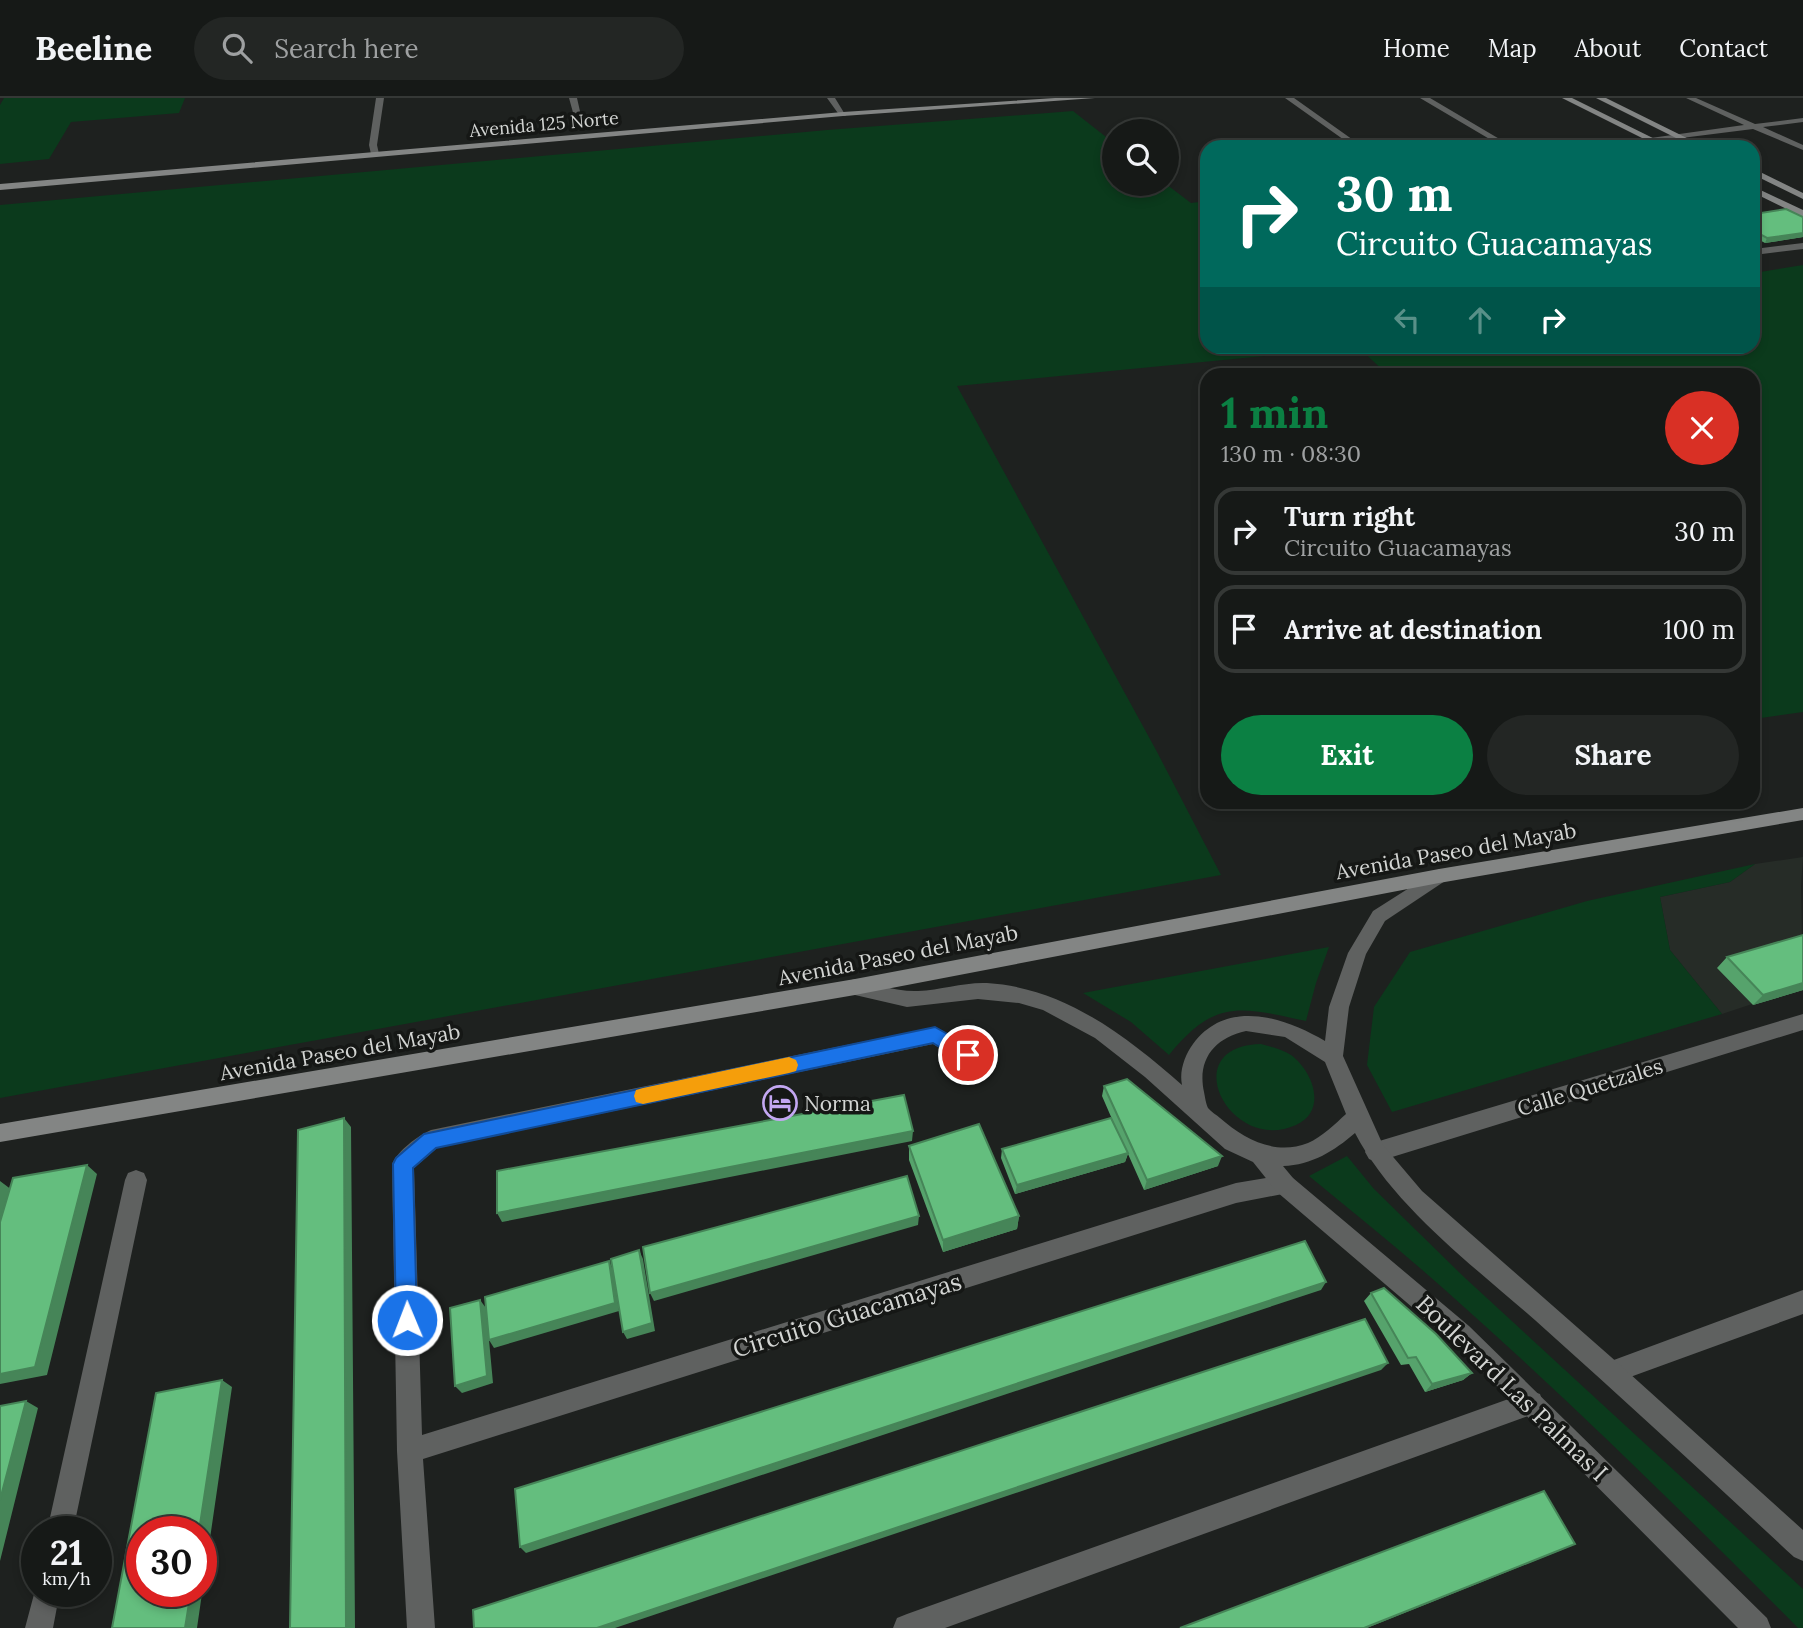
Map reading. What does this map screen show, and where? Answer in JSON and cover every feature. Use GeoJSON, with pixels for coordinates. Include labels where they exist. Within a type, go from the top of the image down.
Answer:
{"type":"FeatureCollection","features":[{"type":"Feature","properties":{"kind":"main road","name":"Avenida 125 Norte"},"geometry":{"type":"LineString","coordinates":[[0,189],[834,102],[941,98]]}},
{"type":"Feature","properties":{"kind":"main road","name":"Avenida 125 Norte"},"geometry":{"type":"LineString","coordinates":[[0,178],[843,114],[1091,98]]}},
{"type":"Feature","properties":{"kind":"main road"},"geometry":{"type":"LineString","coordinates":[[1566,98],[1652,140]]}},
{"type":"Feature","properties":{"kind":"main road"},"geometry":{"type":"LineString","coordinates":[[1600,98],[1686,140]]}},
{"type":"Feature","properties":{"kind":"main road"},"geometry":{"type":"LineString","coordinates":[[1760,175],[1803,196]]}},
{"type":"Feature","properties":{"kind":"main road"},"geometry":{"type":"LineString","coordinates":[[1760,193],[1803,214]]}},
{"type":"Feature","properties":{"kind":"main road","name":"Avenida Paseo del Mayab"},"geometry":{"type":"LineString","coordinates":[[0,1133],[855,987],[1439,876],[1803,814]]}},
{"type":"Feature","properties":{"kind":"street"},"geometry":{"type":"LineString","coordinates":[[374,149],[380,98]]}},
{"type":"Feature","properties":{"kind":"street"},"geometry":{"type":"LineString","coordinates":[[573,98],[582,127]]}},
{"type":"Feature","properties":{"kind":"street"},"geometry":{"type":"LineString","coordinates":[[1289,98],[1349,140]]}},
{"type":"Feature","properties":{"kind":"street"},"geometry":{"type":"LineString","coordinates":[[1424,98],[1497,140]]}},
{"type":"Feature","properties":{"kind":"street"},"geometry":{"type":"LineString","coordinates":[[1690,98],[1803,148]]}},
{"type":"Feature","properties":{"kind":"street"},"geometry":{"type":"LineString","coordinates":[[834,102],[843,114]]}},
{"type":"Feature","properties":{"kind":"street"},"geometry":{"type":"LineString","coordinates":[[1652,140],[1803,120]]}},
{"type":"Feature","properties":{"kind":"street"},"geometry":{"type":"LineString","coordinates":[[1760,252],[1803,247]]}},
{"type":"Feature","properties":{"kind":"street"},"geometry":{"type":"LineString","coordinates":[[1439,876],[1379,916],[1357,953],[1343,996],[1333,1056],[1358,1117],[1376,1152],[1414,1198],[1611,1372],[1803,1548]]}},
{"type":"Feature","properties":{"kind":"street"},"geometry":{"type":"LineString","coordinates":[[855,987],[908,999],[986,990],[1028,995],[1091,1024],[1142,1062],[1232,1142],[1261,1154],[1289,1157],[1305,1155],[1327,1144],[1358,1117]]}},
{"type":"Feature","properties":{"kind":"street","name":"Calle Quetzales"},"geometry":{"type":"LineString","coordinates":[[1376,1152],[1803,1022]]}},
{"type":"Feature","properties":{"kind":"street"},"geometry":{"type":"LineString","coordinates":[[1198,1112],[1191,1078],[1195,1057],[1208,1039],[1227,1027],[1246,1023],[1291,1031],[1333,1056]]}},
{"type":"Feature","properties":{"kind":"street"},"geometry":{"type":"LineString","coordinates":[[421,1628],[410,1451],[403,1164],[431,1140],[935,1035],[984,1065]]}},
{"type":"Feature","properties":{"kind":"street","name":"Boulevard Las Palmas I"},"geometry":{"type":"LineString","coordinates":[[1261,1154],[1285,1185],[1461,1334],[1756,1628]]}},
{"type":"Feature","properties":{"kind":"street"},"geometry":{"type":"LineString","coordinates":[[63,1516],[136,1180]]}},
{"type":"Feature","properties":{"kind":"street","name":"Circuito Guacamayas"},"geometry":{"type":"LineString","coordinates":[[410,1451],[1236,1193],[1285,1185]]}},
{"type":"Feature","properties":{"kind":"street"},"geometry":{"type":"LineString","coordinates":[[1611,1372],[1803,1302]]}},
{"type":"Feature","properties":{"kind":"street"},"geometry":{"type":"LineString","coordinates":[[907,1628],[1531,1403]]}},
{"type":"Feature","properties":{"kind":"street"},"geometry":{"type":"LineString","coordinates":[[39,1628],[44,1607]]}},
{"type":"Feature","properties":{"kind":"shaded area"},"geometry":{"type":"Polygon","coordinates":[[[1803,857],[1803,987],[1722,1014],[1670,950],[1660,897],[1730,882],[1755,864],[1803,857]]]}},
{"type":"Feature","properties":{"kind":"green space"},"geometry":{"type":"Polygon","coordinates":[[[4,98],[185,98],[179,113],[71,122],[49,159],[0,164],[0,105],[4,98]]]}},
{"type":"Feature","properties":{"kind":"green space"},"geometry":{"type":"Polygon","coordinates":[[[1073,111],[1102,134],[1102,196],[1179,196],[1179,194],[1191,203],[1200,202],[1200,354],[1286,354],[957,386],[1156,750],[1221,875],[0,1098],[0,205],[827,130],[1073,111]]]}},
{"type":"Feature","properties":{"kind":"green space"},"geometry":{"type":"Polygon","coordinates":[[[1803,265],[1803,712],[1760,718],[1760,368],[1381,368],[1366,354],[1760,354],[1760,272],[1803,265]]]}},
{"type":"Feature","properties":{"kind":"green space"},"geometry":{"type":"Polygon","coordinates":[[[1755,864],[1730,882],[1660,897],[1670,950],[1722,1014],[1392,1112],[1367,1065],[1374,1007],[1410,952],[1587,901],[1755,864]]]}},
{"type":"Feature","properties":{"kind":"green space"},"geometry":{"type":"Polygon","coordinates":[[[1329,947],[1306,1021],[1264,1012],[1230,1011],[1201,1024],[1169,1055],[1131,1022],[1083,993],[1329,947]]]}},
{"type":"Feature","properties":{"kind":"green space"},"geometry":{"type":"Polygon","coordinates":[[[1261,1044],[1291,1055],[1311,1080],[1314,1091],[1312,1110],[1306,1119],[1296,1125],[1272,1130],[1250,1125],[1233,1113],[1221,1096],[1216,1078],[1220,1062],[1235,1049],[1261,1044]]]}},
{"type":"Feature","properties":{"kind":"green space"},"geometry":{"type":"Polygon","coordinates":[[[1347,1156],[1374,1189],[1464,1277],[1803,1589],[1803,1628],[1798,1628],[1535,1371],[1411,1260],[1309,1176],[1347,1156]]]}},
{"type":"Feature","properties":{"kind":"building"},"geometry":{"type":"Polygon","coordinates":[[[1786,209],[1803,217],[1803,233],[1767,238],[1760,234],[1760,213],[1786,209]]]}},
{"type":"Feature","properties":{"kind":"building"},"geometry":{"type":"Polygon","coordinates":[[[1803,935],[1803,983],[1763,995],[1727,957],[1803,935]]]}},
{"type":"Feature","properties":{"kind":"building"},"geometry":{"type":"Polygon","coordinates":[[[1127,1079],[1222,1156],[1147,1180],[1104,1086],[1127,1079]]]}},
{"type":"Feature","properties":{"kind":"building"},"geometry":{"type":"Polygon","coordinates":[[[904,1095],[913,1131],[497,1213],[497,1171],[904,1095]]]}},
{"type":"Feature","properties":{"kind":"building"},"geometry":{"type":"Polygon","coordinates":[[[344,1118],[346,1628],[290,1628],[298,1130],[344,1118]]]}},
{"type":"Feature","properties":{"kind":"building"},"geometry":{"type":"Polygon","coordinates":[[[1111,1118],[1128,1153],[1017,1185],[1002,1149],[1111,1118]]]}},
{"type":"Feature","properties":{"kind":"building"},"geometry":{"type":"Polygon","coordinates":[[[979,1124],[1019,1216],[943,1240],[909,1146],[979,1124]]]}},
{"type":"Feature","properties":{"kind":"building"},"geometry":{"type":"Polygon","coordinates":[[[87,1165],[35,1367],[0,1374],[0,1222],[13,1178],[87,1165]]]}},
{"type":"Feature","properties":{"kind":"building"},"geometry":{"type":"Polygon","coordinates":[[[907,1176],[919,1216],[650,1293],[643,1247],[907,1176]]]}},
{"type":"Feature","properties":{"kind":"building"},"geometry":{"type":"Polygon","coordinates":[[[1305,1241],[1326,1282],[520,1547],[515,1489],[1305,1241]]]}},
{"type":"Feature","properties":{"kind":"building"},"geometry":{"type":"Polygon","coordinates":[[[639,1250],[652,1323],[623,1332],[611,1259],[639,1250]]]}},
{"type":"Feature","properties":{"kind":"building"},"geometry":{"type":"Polygon","coordinates":[[[609,1261],[615,1303],[489,1340],[485,1297],[609,1261]]]}},
{"type":"Feature","properties":{"kind":"building"},"geometry":{"type":"Polygon","coordinates":[[[1384,1288],[1436,1334],[1472,1373],[1432,1384],[1416,1357],[1408,1358],[1371,1293],[1384,1288]]]}},
{"type":"Feature","properties":{"kind":"building"},"geometry":{"type":"Polygon","coordinates":[[[480,1300],[487,1376],[455,1386],[450,1308],[480,1300]]]}},
{"type":"Feature","properties":{"kind":"building"},"geometry":{"type":"Polygon","coordinates":[[[1365,1319],[1388,1363],[597,1628],[474,1628],[473,1610],[1365,1319]]]}},
{"type":"Feature","properties":{"kind":"building"},"geometry":{"type":"Polygon","coordinates":[[[222,1380],[201,1516],[133,1516],[156,1393],[222,1380]]]}},
{"type":"Feature","properties":{"kind":"building"},"geometry":{"type":"Polygon","coordinates":[[[26,1401],[0,1500],[0,1406],[26,1401]]]}},
{"type":"Feature","properties":{"kind":"building"},"geometry":{"type":"Polygon","coordinates":[[[1544,1491],[1575,1544],[1364,1628],[1180,1628],[1544,1491]]]}},
{"type":"Feature","properties":{"kind":"building"},"geometry":{"type":"Polygon","coordinates":[[[126,1553],[126,1607],[188,1607],[185,1628],[112,1628],[126,1553]]]}},
{"type":"Feature","properties":{"kind":"slow traffic"},"geometry":{"type":"LineString","coordinates":[[643,1096],[789,1065]]}},
{"type":"Feature","properties":{"kind":"place","name":"Norma"},"geometry":{"type":"Point","coordinates":[780,1103]}},
{"type":"Feature","properties":{"kind":"route"},"geometry":{"type":"LineString","coordinates":[[407,1320],[403,1164],[431,1140],[935,1035],[968,1055]]}}]}
